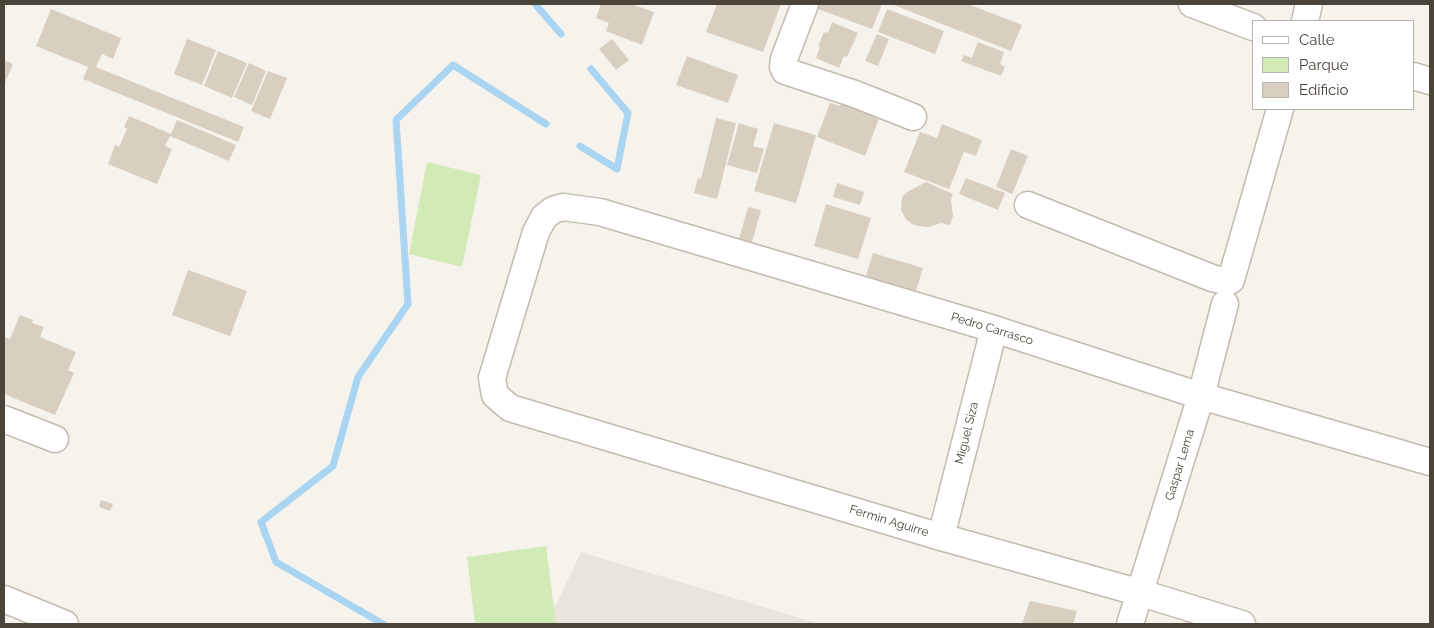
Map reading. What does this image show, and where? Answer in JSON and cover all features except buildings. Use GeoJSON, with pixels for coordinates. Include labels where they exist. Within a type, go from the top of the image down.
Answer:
{"type":"FeatureCollection","features":[{"type":"Feature","properties":{"kind":"street"},"geometry":{"type":"LineString","coordinates":[[805,4],[787,48],[783,63],[785,71],[855,94],[913,117]]}},
{"type":"Feature","properties":{"kind":"street"},"geometry":{"type":"LineString","coordinates":[[1192,4],[1252,26]]}},
{"type":"Feature","properties":{"kind":"street"},"geometry":{"type":"LineString","coordinates":[[1305,20],[1309,4]]}},
{"type":"Feature","properties":{"kind":"street"},"geometry":{"type":"LineString","coordinates":[[1414,76],[1430,81]]}},
{"type":"Feature","properties":{"kind":"street","name":"Gaspar Lema"},"geometry":{"type":"LineString","coordinates":[[1130,624],[1201,396],[1228,292],[1280,110]]}},
{"type":"Feature","properties":{"kind":"street"},"geometry":{"type":"LineString","coordinates":[[1028,205],[1225,282],[1228,292]]}},
{"type":"Feature","properties":{"kind":"street","name":"Pedro Carrasco"},"geometry":{"type":"LineString","coordinates":[[553,210],[563,206],[600,212],[994,329],[1201,396],[1430,462]]}},
{"type":"Feature","properties":{"kind":"street","name":"Fermìn Aguirre"},"geometry":{"type":"LineString","coordinates":[[553,210],[544,217],[536,232],[492,378],[495,395],[510,408],[941,537],[1141,592],[1242,624]]}},
{"type":"Feature","properties":{"kind":"street","name":"Miguel Siza"},"geometry":{"type":"LineString","coordinates":[[941,537],[994,329]]}},
{"type":"Feature","properties":{"kind":"street"},"geometry":{"type":"LineString","coordinates":[[4,419],[55,439]]}},
{"type":"Feature","properties":{"kind":"street"},"geometry":{"type":"LineString","coordinates":[[4,599],[65,624]]}},
{"type":"Feature","properties":{"kind":"shaded area"},"geometry":{"type":"Polygon","coordinates":[[[581,552],[820,624],[547,624],[581,552]]]}},
{"type":"Feature","properties":{"kind":"green space"},"geometry":{"type":"Polygon","coordinates":[[[427,162],[481,175],[462,267],[409,254],[427,162]]]}},
{"type":"Feature","properties":{"kind":"green space"},"geometry":{"type":"Polygon","coordinates":[[[546,546],[556,624],[475,624],[467,557],[546,546]]]}},
{"type":"Feature","properties":{"kind":"waterway"},"geometry":{"type":"LineString","coordinates":[[535,4],[561,34]]}},
{"type":"Feature","properties":{"kind":"waterway"},"geometry":{"type":"LineString","coordinates":[[383,624],[276,562],[261,522],[333,466],[358,377],[408,304],[396,120],[453,65],[546,124]]}},
{"type":"Feature","properties":{"kind":"waterway"},"geometry":{"type":"LineString","coordinates":[[580,146],[617,169],[628,113],[591,69]]}}]}
